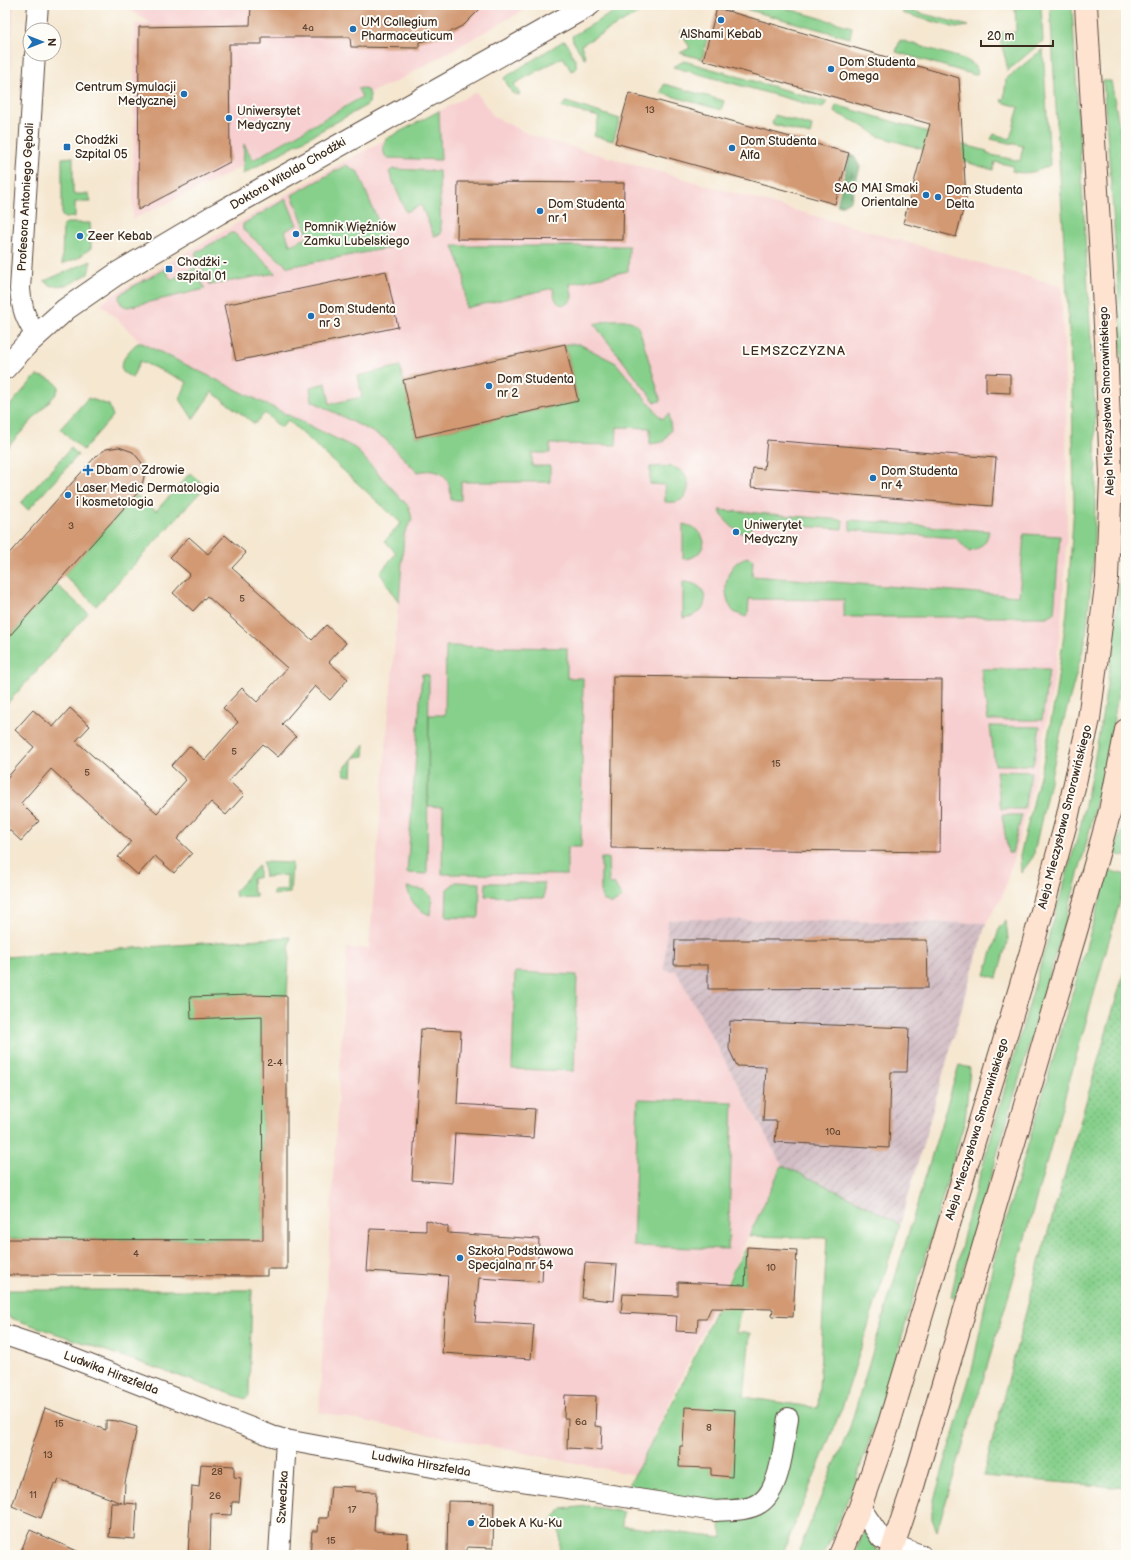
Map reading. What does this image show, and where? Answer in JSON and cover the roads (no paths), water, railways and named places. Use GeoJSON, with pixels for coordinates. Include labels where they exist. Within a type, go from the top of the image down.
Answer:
{"type":"FeatureCollection","features":[{"type":"Feature","properties":{"kind":"main road","name":"Aleja Mieczysława Smorawińskiego"},"geometry":{"type":"LineString","coordinates":[[840,1555],[860,1507],[893,1409],[1042,913],[1069,812],[1089,719],[1107,578],[1111,478],[1106,342],[1086,5]]}},
{"type":"Feature","properties":{"kind":"main road"},"geometry":{"type":"LineString","coordinates":[[892,1550],[911,1493],[1084,903],[1110,811],[1126,730]]}},
{"type":"Feature","properties":{"kind":"street"},"geometry":{"type":"LineString","coordinates":[[37,22],[38,5]]}},
{"type":"Feature","properties":{"kind":"street","name":"Doktora Witolda Chodźki"},"geometry":{"type":"LineString","coordinates":[[5,368],[36,336],[75,302],[118,273],[219,213],[589,5]]}},
{"type":"Feature","properties":{"kind":"street","name":"Profesora Antoniego Gębali"},"geometry":{"type":"LineString","coordinates":[[34,62],[20,289],[22,308],[26,320],[36,336]]}},
{"type":"Feature","properties":{"kind":"street","name":"Ludwika Hirszfelda"},"geometry":{"type":"LineString","coordinates":[[7,1341],[59,1353],[286,1440],[438,1468],[715,1511],[736,1510],[759,1504],[770,1495],[776,1481],[788,1418]]}},
{"type":"Feature","properties":{"kind":"street","name":"Szwedzka"},"geometry":{"type":"LineString","coordinates":[[279,1555],[286,1440]]}},
{"type":"Feature","properties":{"kind":"street"},"geometry":{"type":"LineString","coordinates":[[860,1507],[881,1538],[892,1550],[921,1555]]}},
{"type":"Feature","properties":{"kind":"place","name":"AlShami Kebab"},"geometry":{"type":"Point","coordinates":[721,20]}},
{"type":"Feature","properties":{"kind":"place","name":"UM Collegium Pharmaceuticum"},"geometry":{"type":"Point","coordinates":[353,29]}},
{"type":"Feature","properties":{"kind":"place","name":"Dom Studenta Omega"},"geometry":{"type":"Point","coordinates":[831,69]}},
{"type":"Feature","properties":{"kind":"place","name":"Centrum Symulacji Medycznej"},"geometry":{"type":"Point","coordinates":[184,94]}},
{"type":"Feature","properties":{"kind":"place","name":"Uniwersytet Medyczny"},"geometry":{"type":"Point","coordinates":[229,118]}},
{"type":"Feature","properties":{"kind":"place","name":"Chodźki Szpital 05"},"geometry":{"type":"Point","coordinates":[67,147]}},
{"type":"Feature","properties":{"kind":"place","name":"Dom Studenta Alfa"},"geometry":{"type":"Point","coordinates":[732,148]}},
{"type":"Feature","properties":{"kind":"place","name":"SAO MAI Smaki Orientalne"},"geometry":{"type":"Point","coordinates":[926,195]}},
{"type":"Feature","properties":{"kind":"place","name":"Dom Studenta Delta"},"geometry":{"type":"Point","coordinates":[938,197]}},
{"type":"Feature","properties":{"kind":"place","name":"Dom Studenta nr 1"},"geometry":{"type":"Point","coordinates":[540,211]}},
{"type":"Feature","properties":{"kind":"place","name":"Pomnik Więźniów Zamku Lubelskiego"},"geometry":{"type":"Point","coordinates":[296,234]}},
{"type":"Feature","properties":{"kind":"place","name":"Zeer Kebab"},"geometry":{"type":"Point","coordinates":[80,236]}},
{"type":"Feature","properties":{"kind":"place","name":"Chodźki - szpital 01"},"geometry":{"type":"Point","coordinates":[169,269]}},
{"type":"Feature","properties":{"kind":"place","name":"Dom Studenta nr 3"},"geometry":{"type":"Point","coordinates":[311,316]}},
{"type":"Feature","properties":{"kind":"place","name":"Dom Studenta nr 2"},"geometry":{"type":"Point","coordinates":[489,386]}},
{"type":"Feature","properties":{"kind":"place","name":"Dbam o Zdrowie"},"geometry":{"type":"Point","coordinates":[88,470]}},
{"type":"Feature","properties":{"kind":"place","name":"Dom Studenta nr 4"},"geometry":{"type":"Point","coordinates":[873,478]}},
{"type":"Feature","properties":{"kind":"place","name":"Laser Medic Dermatologia i kosmetologia"},"geometry":{"type":"Point","coordinates":[68,495]}},
{"type":"Feature","properties":{"kind":"place","name":"Uniwerytet Medyczny"},"geometry":{"type":"Point","coordinates":[736,532]}},
{"type":"Feature","properties":{"kind":"place","name":"Szkoła Podstawowa Specjalna nr 54"},"geometry":{"type":"Point","coordinates":[460,1258]}},
{"type":"Feature","properties":{"kind":"place","name":"Żlobek A Ku-Ku"},"geometry":{"type":"Point","coordinates":[471,1523]}},
{"type":"Feature","properties":{"kind":"district","name":"LEMSZCZYZNA"},"geometry":{"type":"Point","coordinates":[794,351]}}]}
